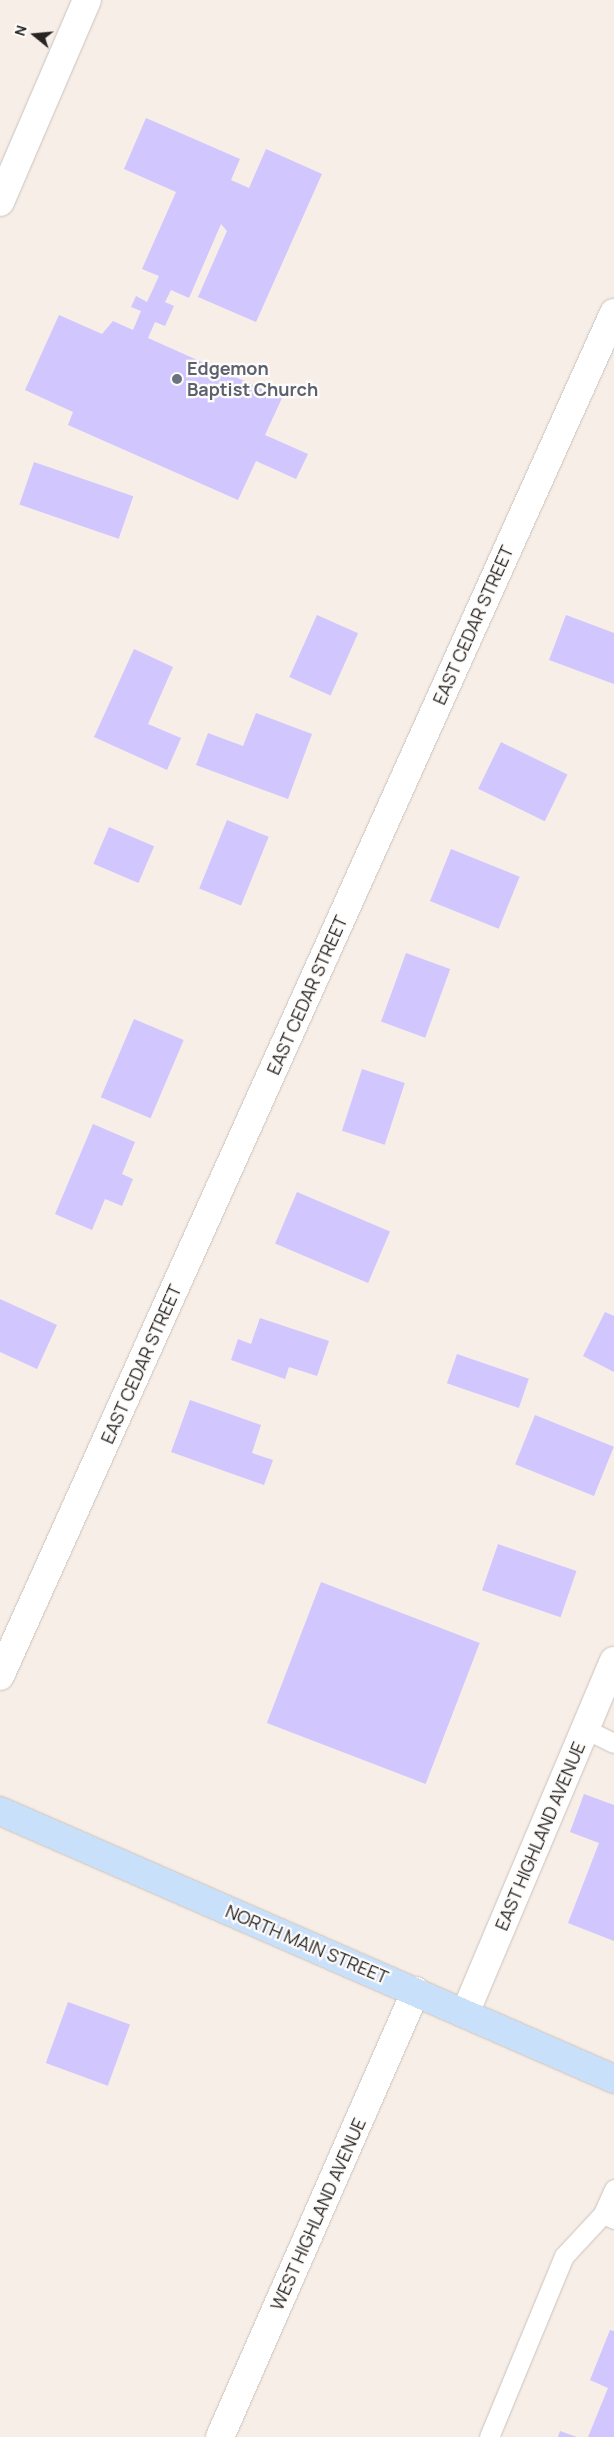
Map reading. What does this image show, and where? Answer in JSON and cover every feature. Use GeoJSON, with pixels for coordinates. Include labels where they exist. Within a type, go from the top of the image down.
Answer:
{"type":"FeatureCollection","features":[{"type":"Feature","properties":{"kind":"main road","name":"NORTH MAIN STREET"},"geometry":{"type":"LineString","coordinates":[[0,1811],[466,2012],[614,2079]]}},
{"type":"Feature","properties":{"kind":"street"},"geometry":{"type":"LineString","coordinates":[[0,202],[86,0]]}},
{"type":"Feature","properties":{"kind":"street","name":"EAST CEDAR STREET"},"geometry":{"type":"LineString","coordinates":[[0,1676],[614,313]]}},
{"type":"Feature","properties":{"kind":"street","name":"EAST HIGHLAND AVENUE"},"geometry":{"type":"LineString","coordinates":[[466,2012],[614,1661]]}},
{"type":"Feature","properties":{"kind":"street","name":"WEST HIGHLAND AVENUE"},"geometry":{"type":"LineString","coordinates":[[220,2437],[416,1991]]}},
{"type":"Feature","properties":{"kind":"lane"},"geometry":{"type":"LineString","coordinates":[[585,1729],[614,1743]]}},
{"type":"Feature","properties":{"kind":"lane"},"geometry":{"type":"LineString","coordinates":[[489,2437],[564,2256],[609,2217],[614,2189]]}},
{"type":"Feature","properties":{"kind":"building"},"geometry":{"type":"Polygon","coordinates":[[[146,118],[240,159],[231,180],[249,188],[266,149],[322,174],[256,322],[198,297],[227,231],[221,224],[189,298],[171,290],[165,302],[174,306],[165,326],[155,322],[148,338],[282,398],[265,435],[308,454],[296,479],[256,461],[238,500],[68,425],[73,412],[25,390],[59,315],[102,334],[113,321],[133,330],[141,311],[131,307],[136,296],[147,302],[159,276],[142,269],[176,192],[124,169],[146,118]]]}},
{"type":"Feature","properties":{"kind":"building"},"geometry":{"type":"Polygon","coordinates":[[[34,462],[133,496],[119,539],[19,505],[34,462]]]}},
{"type":"Feature","properties":{"kind":"building"},"geometry":{"type":"Polygon","coordinates":[[[317,615],[358,633],[330,695],[289,677],[317,615]]]}},
{"type":"Feature","properties":{"kind":"building"},"geometry":{"type":"Polygon","coordinates":[[[566,615],[614,633],[614,684],[549,660],[566,615]]]}},
{"type":"Feature","properties":{"kind":"building"},"geometry":{"type":"Polygon","coordinates":[[[134,649],[173,667],[148,724],[181,738],[167,770],[94,737],[134,649]]]}},
{"type":"Feature","properties":{"kind":"building"},"geometry":{"type":"Polygon","coordinates":[[[256,713],[312,734],[288,799],[196,765],[208,733],[243,746],[256,713]]]}},
{"type":"Feature","properties":{"kind":"building"},"geometry":{"type":"Polygon","coordinates":[[[501,742],[568,774],[545,821],[478,789],[501,742]]]}},
{"type":"Feature","properties":{"kind":"building"},"geometry":{"type":"Polygon","coordinates":[[[227,820],[269,837],[241,905],[199,889],[227,820]]]}},
{"type":"Feature","properties":{"kind":"building"},"geometry":{"type":"Polygon","coordinates":[[[109,827],[154,846],[138,883],[93,864],[109,827]]]}},
{"type":"Feature","properties":{"kind":"building"},"geometry":{"type":"Polygon","coordinates":[[[451,849],[520,877],[499,929],[430,901],[451,849]]]}},
{"type":"Feature","properties":{"kind":"building"},"geometry":{"type":"Polygon","coordinates":[[[406,953],[450,969],[425,1038],[381,1022],[406,953]]]}},
{"type":"Feature","properties":{"kind":"building"},"geometry":{"type":"Polygon","coordinates":[[[134,1019],[184,1040],[150,1118],[101,1097],[134,1019]]]}},
{"type":"Feature","properties":{"kind":"building"},"geometry":{"type":"Polygon","coordinates":[[[362,1069],[405,1083],[385,1145],[342,1131],[362,1069]]]}},
{"type":"Feature","properties":{"kind":"building"},"geometry":{"type":"Polygon","coordinates":[[[93,1124],[135,1142],[122,1174],[133,1179],[122,1206],[105,1199],[92,1230],[55,1214],[93,1124]]]}},
{"type":"Feature","properties":{"kind":"building"},"geometry":{"type":"Polygon","coordinates":[[[297,1192],[390,1231],[368,1283],[275,1244],[297,1192]]]}},
{"type":"Feature","properties":{"kind":"building"},"geometry":{"type":"Polygon","coordinates":[[[0,1299],[57,1325],[37,1369],[0,1352],[0,1299]]]}},
{"type":"Feature","properties":{"kind":"building"},"geometry":{"type":"Polygon","coordinates":[[[605,1312],[614,1316],[614,1372],[583,1356],[605,1312]]]}},
{"type":"Feature","properties":{"kind":"building"},"geometry":{"type":"Polygon","coordinates":[[[260,1318],[329,1341],[317,1376],[289,1367],[285,1379],[231,1360],[238,1339],[251,1344],[260,1318]]]}},
{"type":"Feature","properties":{"kind":"building"},"geometry":{"type":"Polygon","coordinates":[[[457,1354],[529,1379],[519,1408],[447,1383],[457,1354]]]}},
{"type":"Feature","properties":{"kind":"building"},"geometry":{"type":"Polygon","coordinates":[[[190,1400],[261,1425],[252,1453],[273,1460],[264,1485],[171,1452],[190,1400]]]}},
{"type":"Feature","properties":{"kind":"building"},"geometry":{"type":"Polygon","coordinates":[[[535,1415],[614,1447],[594,1496],[515,1464],[535,1415]]]}},
{"type":"Feature","properties":{"kind":"building"},"geometry":{"type":"Polygon","coordinates":[[[498,1544],[576,1571],[561,1617],[482,1590],[498,1544]]]}},
{"type":"Feature","properties":{"kind":"building"},"geometry":{"type":"Polygon","coordinates":[[[321,1582],[480,1643],[426,1784],[267,1723],[321,1582]]]}},
{"type":"Feature","properties":{"kind":"building"},"geometry":{"type":"Polygon","coordinates":[[[584,1794],[614,1805],[614,1941],[568,1923],[599,1843],[570,1832],[584,1794]]]}},
{"type":"Feature","properties":{"kind":"building"},"geometry":{"type":"Polygon","coordinates":[[[68,2002],[130,2025],[108,2086],[46,2063],[68,2002]]]}},
{"type":"Feature","properties":{"kind":"building"},"geometry":{"type":"Polygon","coordinates":[[[610,2330],[614,2331],[614,2437],[588,2437],[608,2388],[590,2380],[610,2330]]]}},
{"type":"Feature","properties":{"kind":"building"},"geometry":{"type":"Polygon","coordinates":[[[560,2431],[577,2437],[558,2437],[560,2431]]]}},
{"type":"Feature","properties":{"kind":"place","name":"Edgemon Baptist Church"},"geometry":{"type":"Point","coordinates":[177,379]}}]}
